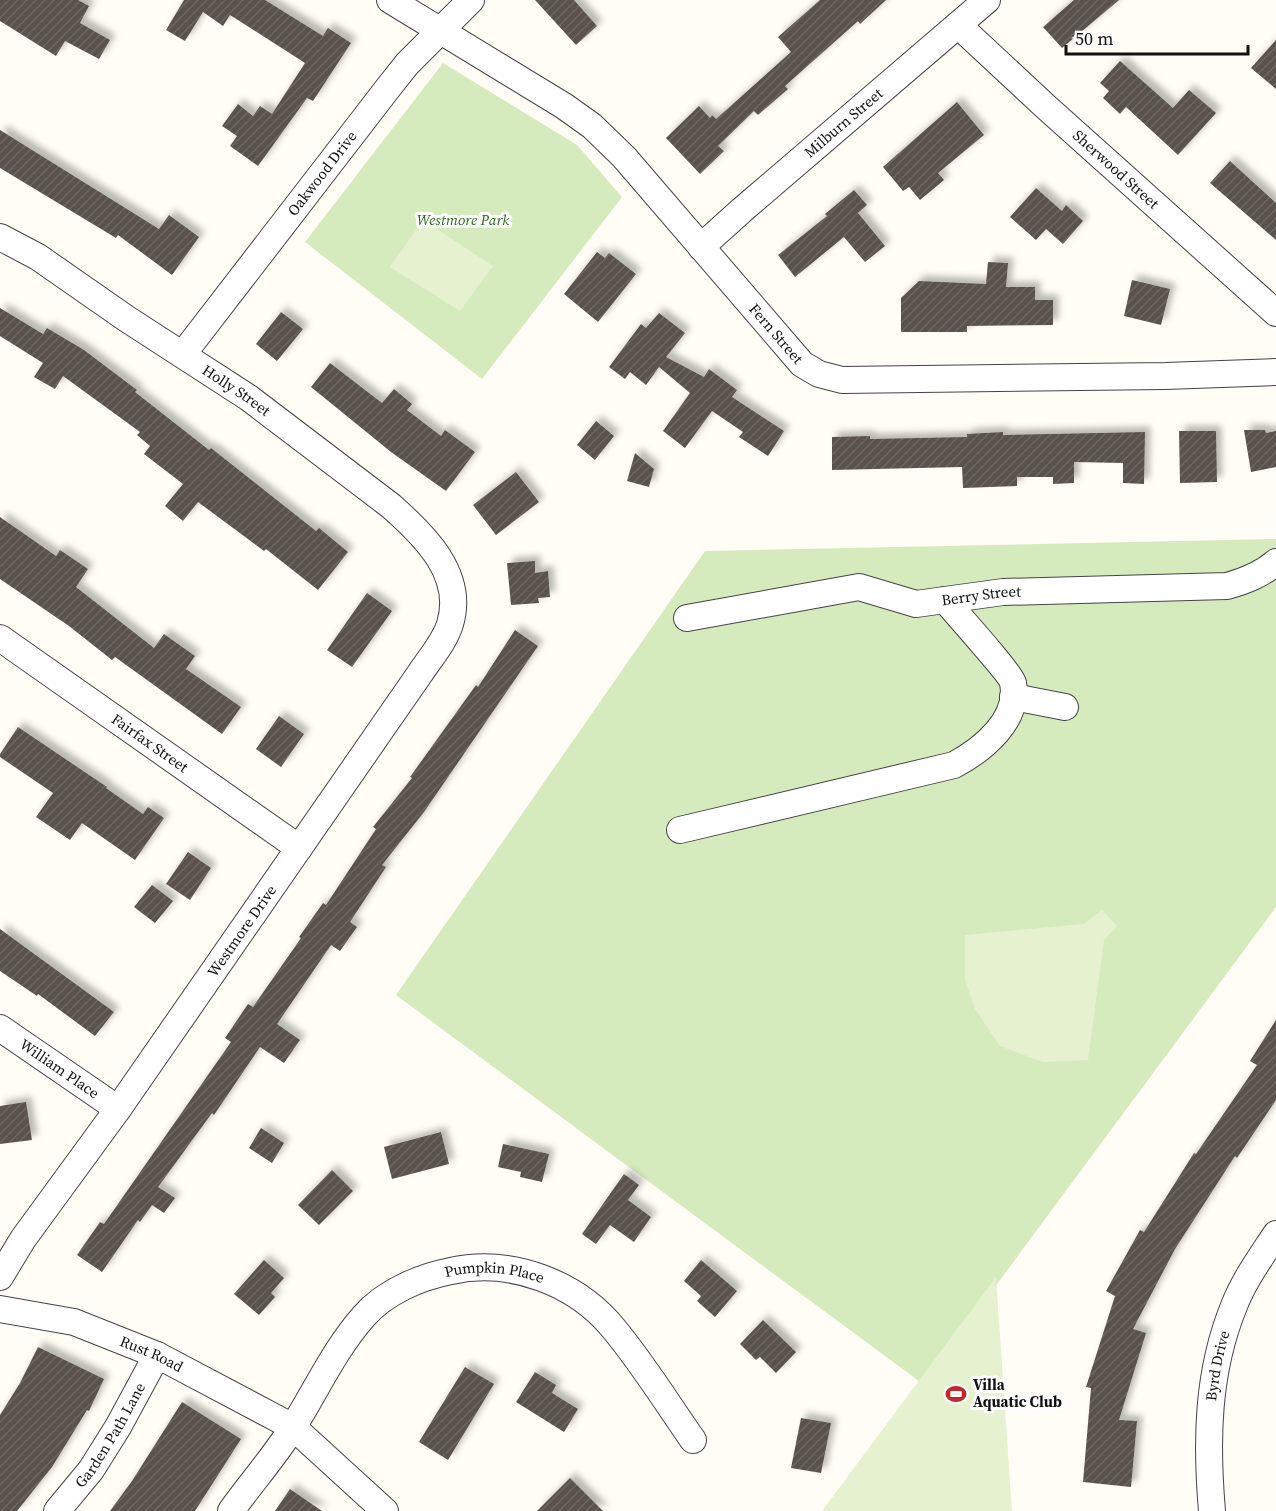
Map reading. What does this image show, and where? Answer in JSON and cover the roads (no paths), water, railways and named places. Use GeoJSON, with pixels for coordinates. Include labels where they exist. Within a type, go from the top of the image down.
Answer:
{"type":"FeatureCollection","features":[{"type":"Feature","properties":{"kind":"street","name":"Fern Street"},"geometry":{"type":"LineString","coordinates":[[390,0],[564,106],[592,126],[624,157],[802,364],[819,374],[842,380],[1166,376],[1276,372]]}},
{"type":"Feature","properties":{"kind":"street","name":"Oakwood Drive"},"geometry":{"type":"LineString","coordinates":[[183,354],[388,88],[471,0]]}},
{"type":"Feature","properties":{"kind":"street","name":"Milburn Street"},"geometry":{"type":"LineString","coordinates":[[701,247],[987,0]]}},
{"type":"Feature","properties":{"kind":"street","name":"Sherwood Street"},"geometry":{"type":"LineString","coordinates":[[958,25],[1045,106],[1276,312]]}},
{"type":"Feature","properties":{"kind":"street","name":"Holly Street"},"geometry":{"type":"LineString","coordinates":[[0,237],[38,257],[127,319],[249,398],[391,506],[431,546],[448,574]]}},
{"type":"Feature","properties":{"kind":"street","name":"Berry Street"},"geometry":{"type":"LineString","coordinates":[[687,618],[859,587],[916,604],[1003,592],[1227,586],[1267,570],[1276,562]]}},
{"type":"Feature","properties":{"kind":"street","name":"Westmore Drive"},"geometry":{"type":"LineString","coordinates":[[0,1277],[23,1239],[118,1109],[446,633],[454,607],[448,574]]}},
{"type":"Feature","properties":{"kind":"street"},"geometry":{"type":"LineString","coordinates":[[680,830],[954,765],[970,757],[997,733],[1013,704],[1012,681],[945,600]]}},
{"type":"Feature","properties":{"kind":"street","name":"Fairfax Street"},"geometry":{"type":"LineString","coordinates":[[0,638],[299,848]]}},
{"type":"Feature","properties":{"kind":"street"},"geometry":{"type":"LineString","coordinates":[[1013,697],[1065,707]]}},
{"type":"Feature","properties":{"kind":"street","name":"William Place"},"geometry":{"type":"LineString","coordinates":[[0,1028],[118,1109]]}},
{"type":"Feature","properties":{"kind":"street","name":"Byrd Drive"},"geometry":{"type":"LineString","coordinates":[[1212,1511],[1209,1430],[1215,1366],[1234,1304],[1276,1234]]}},
{"type":"Feature","properties":{"kind":"street","name":"Pumpkin Place"},"geometry":{"type":"LineString","coordinates":[[231,1511],[293,1428],[342,1342],[365,1314],[405,1287],[437,1274],[462,1269],[492,1267],[522,1272],[546,1279],[573,1293],[594,1309],[614,1329],[693,1440]]}},
{"type":"Feature","properties":{"kind":"street","name":"Rust Road"},"geometry":{"type":"LineString","coordinates":[[0,1309],[74,1322],[158,1355],[293,1428],[386,1511]]}},
{"type":"Feature","properties":{"kind":"street","name":"Garden Path Lane"},"geometry":{"type":"LineString","coordinates":[[57,1511],[91,1470],[158,1355]]}},
{"type":"Feature","properties":{"kind":"place","name":"Villa Aquatic Club"},"geometry":{"type":"Point","coordinates":[956,1394]}},
{"type":"Feature","properties":{"kind":"park label","name":"Westmore Park"},"geometry":{"type":"Point","coordinates":[463,220]}}]}
